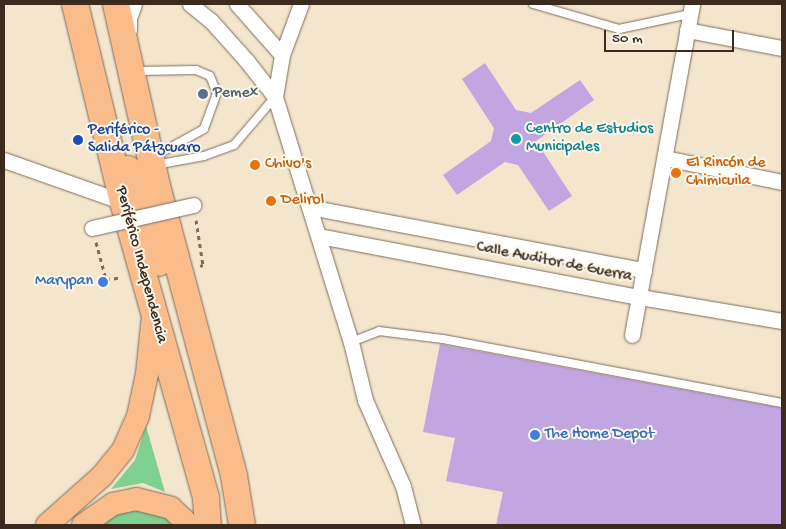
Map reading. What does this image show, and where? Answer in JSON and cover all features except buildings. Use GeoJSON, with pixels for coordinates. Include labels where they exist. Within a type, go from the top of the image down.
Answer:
{"type":"FeatureCollection","features":[{"type":"Feature","properties":{"kind":"highway","name":"Periférico Independencia"},"geometry":{"type":"LineString","coordinates":[[75,4],[123,202],[206,498],[208,525]]}},
{"type":"Feature","properties":{"kind":"highway"},"geometry":{"type":"LineString","coordinates":[[116,4],[152,162],[234,476],[242,525]]}},
{"type":"Feature","properties":{"kind":"highway"},"geometry":{"type":"LineString","coordinates":[[103,125],[119,150],[142,203],[196,397],[226,525]]}},
{"type":"Feature","properties":{"kind":"main road"},"geometry":{"type":"LineString","coordinates":[[47,525],[102,476],[123,450],[138,416],[147,374],[154,315]]}},
{"type":"Feature","properties":{"kind":"main road"},"geometry":{"type":"LineString","coordinates":[[83,525],[113,504],[136,499],[171,508],[189,525]]}},
{"type":"Feature","properties":{"kind":"street"},"geometry":{"type":"LineString","coordinates":[[131,71],[129,18],[134,4]]}},
{"type":"Feature","properties":{"kind":"street"},"geometry":{"type":"LineString","coordinates":[[190,4],[224,35],[275,97],[351,342],[365,400],[402,486],[413,525]]}},
{"type":"Feature","properties":{"kind":"street"},"geometry":{"type":"LineString","coordinates":[[237,4],[282,56]]}},
{"type":"Feature","properties":{"kind":"street"},"geometry":{"type":"LineString","coordinates":[[275,97],[282,56],[301,4]]}},
{"type":"Feature","properties":{"kind":"street"},"geometry":{"type":"LineString","coordinates":[[632,335],[691,9]]}},
{"type":"Feature","properties":{"kind":"street"},"geometry":{"type":"LineString","coordinates":[[687,30],[782,48]]}},
{"type":"Feature","properties":{"kind":"street"},"geometry":{"type":"LineString","coordinates":[[665,158],[782,182]]}},
{"type":"Feature","properties":{"kind":"street"},"geometry":{"type":"LineString","coordinates":[[4,160],[123,202]]}},
{"type":"Feature","properties":{"kind":"street"},"geometry":{"type":"LineString","coordinates":[[92,228],[193,205]]}},
{"type":"Feature","properties":{"kind":"street","name":"Calle Auditor de Guerra"},"geometry":{"type":"LineString","coordinates":[[309,207],[644,270]]}},
{"type":"Feature","properties":{"kind":"street","name":"Calle Auditor de Guerra"},"geometry":{"type":"LineString","coordinates":[[319,236],[640,297],[782,321]]}},
{"type":"Feature","properties":{"kind":"lane"},"geometry":{"type":"LineString","coordinates":[[533,4],[619,29],[691,9]]}},
{"type":"Feature","properties":{"kind":"lane"},"geometry":{"type":"LineString","coordinates":[[131,71],[196,70],[210,76],[217,93],[204,128],[152,162]]}},
{"type":"Feature","properties":{"kind":"lane"},"geometry":{"type":"LineString","coordinates":[[152,162],[204,156],[234,145],[275,97]]}},
{"type":"Feature","properties":{"kind":"lane"},"geometry":{"type":"LineString","coordinates":[[351,342],[379,331],[443,338],[782,402]]}},
{"type":"Feature","properties":{"kind":"path"},"geometry":{"type":"LineString","coordinates":[[92,228],[106,280],[142,273]]}},
{"type":"Feature","properties":{"kind":"green space"},"geometry":{"type":"Polygon","coordinates":[[[146,426],[165,492],[143,483],[111,489],[135,460],[146,426]]]}},
{"type":"Feature","properties":{"kind":"green space"},"geometry":{"type":"Polygon","coordinates":[[[137,507],[152,509],[180,525],[97,525],[116,513],[137,507]]]}},
{"type":"Feature","properties":{"kind":"place","name":"Pemex"},"geometry":{"type":"Point","coordinates":[203,94]}},
{"type":"Feature","properties":{"kind":"place","name":"Centro de Estudios Municipales"},"geometry":{"type":"Point","coordinates":[516,139]}},
{"type":"Feature","properties":{"kind":"place","name":"Periférico - Salida Pátzcuaro"},"geometry":{"type":"Point","coordinates":[78,140]}},
{"type":"Feature","properties":{"kind":"place","name":"Chivo's"},"geometry":{"type":"Point","coordinates":[255,165]}},
{"type":"Feature","properties":{"kind":"place","name":"El Rincón de Chimicuila"},"geometry":{"type":"Point","coordinates":[676,173]}},
{"type":"Feature","properties":{"kind":"place","name":"Delirol"},"geometry":{"type":"Point","coordinates":[271,201]}},
{"type":"Feature","properties":{"kind":"place","name":"Marypan"},"geometry":{"type":"Point","coordinates":[103,282]}},
{"type":"Feature","properties":{"kind":"place","name":"The Home Depot"},"geometry":{"type":"Point","coordinates":[535,435]}}]}
